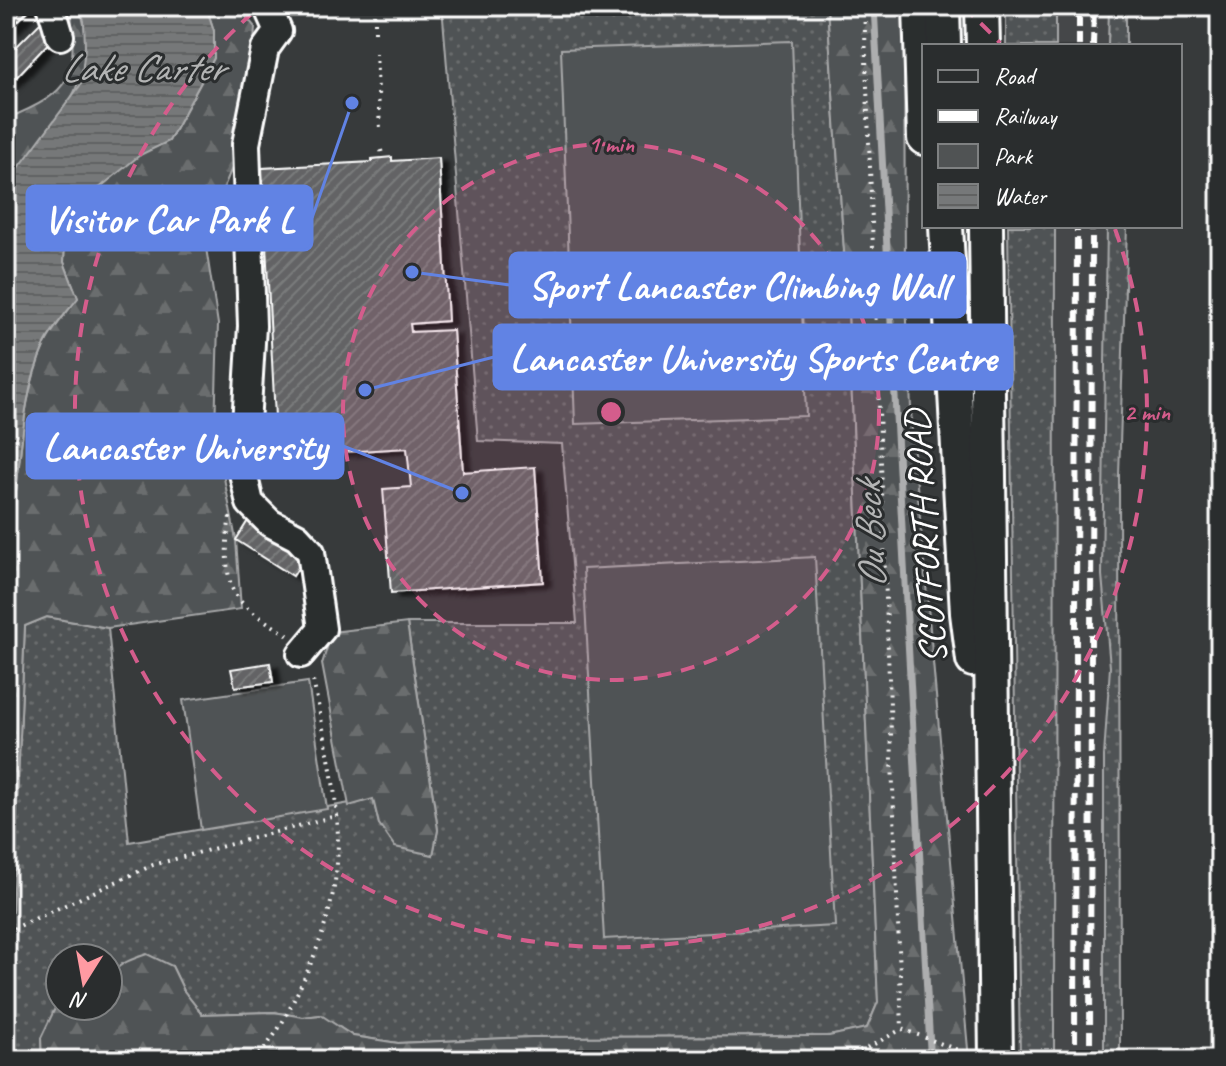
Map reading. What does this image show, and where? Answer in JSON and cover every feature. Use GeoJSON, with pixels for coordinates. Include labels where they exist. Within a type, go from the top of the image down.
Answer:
{"type":"FeatureCollection","features":[{"type":"Feature","properties":{"kind":"main road"},"geometry":{"type":"LineString","coordinates":[[920,6],[922,72]]}},
{"type":"Feature","properties":{"kind":"main road"},"geometry":{"type":"LineString","coordinates":[[943,6],[944,44]]}},
{"type":"Feature","properties":{"kind":"main road"},"geometry":{"type":"LineString","coordinates":[[982,6],[983,44]]}},
{"type":"Feature","properties":{"kind":"main road"},"geometry":{"type":"LineString","coordinates":[[927,228],[944,512],[967,613]]}},
{"type":"Feature","properties":{"kind":"main road","name":"SCOTFORTH ROAD"},"geometry":{"type":"LineString","coordinates":[[946,228],[967,613],[992,794]]}},
{"type":"Feature","properties":{"kind":"main road","name":"SCOTFORTH ROAD"},"geometry":{"type":"LineString","coordinates":[[984,1058],[992,794],[986,228]]}},
{"type":"Feature","properties":{"kind":"street"},"geometry":{"type":"LineString","coordinates":[[51,6],[60,36]]}},
{"type":"Feature","properties":{"kind":"street"},"geometry":{"type":"LineString","coordinates":[[267,6],[284,38],[265,49],[246,144],[252,326],[243,473],[250,503],[270,523],[297,537],[311,552],[322,629],[304,651]]}},
{"type":"Feature","properties":{"kind":"path"},"geometry":{"type":"LineString","coordinates":[[375,6],[375,32]]}},
{"type":"Feature","properties":{"kind":"path"},"geometry":{"type":"LineString","coordinates":[[864,6],[902,1029]]}},
{"type":"Feature","properties":{"kind":"path"},"geometry":{"type":"LineString","coordinates":[[376,53],[380,129]]}},
{"type":"Feature","properties":{"kind":"path"},"geometry":{"type":"LineString","coordinates":[[381,150],[383,158]]}},
{"type":"Feature","properties":{"kind":"path"},"geometry":{"type":"LineString","coordinates":[[250,503],[231,515],[229,525],[233,592],[246,606],[304,651],[339,815],[335,899],[324,937],[277,1032],[253,1060]]}},
{"type":"Feature","properties":{"kind":"path"},"geometry":{"type":"LineString","coordinates":[[6,932],[153,865],[339,815]]}},
{"type":"Feature","properties":{"kind":"path"},"geometry":{"type":"LineString","coordinates":[[829,1060],[865,1049],[902,1029],[984,1058]]}},
{"type":"Feature","properties":{"kind":"path"},"geometry":{"type":"LineString","coordinates":[[288,1060],[330,1056],[355,1060]]}},
{"type":"Feature","properties":{"kind":"shaded area"},"geometry":{"type":"Polygon","coordinates":[[[1006,6],[1126,6],[1126,44],[1006,44],[1006,6]]]}},
{"type":"Feature","properties":{"kind":"shaded area"},"geometry":{"type":"Polygon","coordinates":[[[1008,228],[1127,228],[1119,476],[1120,1060],[1020,1060],[1008,228]]]}},
{"type":"Feature","properties":{"kind":"green space"},"geometry":{"type":"Polygon","coordinates":[[[71,6],[79,6],[85,33],[85,58],[79,81],[55,125],[6,185],[6,119],[47,99],[67,78],[73,50],[71,6]]]}},
{"type":"Feature","properties":{"kind":"green space"},"geometry":{"type":"Polygon","coordinates":[[[206,6],[237,6],[255,27],[252,78],[237,156],[204,235],[218,324],[215,431],[236,540],[241,609],[108,628],[47,617],[25,626],[12,912],[6,916],[6,551],[24,420],[36,368],[48,338],[78,298],[64,262],[66,215],[140,154],[169,141],[214,58],[214,31],[206,6]]]}},
{"type":"Feature","properties":{"kind":"green space"},"geometry":{"type":"Polygon","coordinates":[[[442,6],[827,6],[848,308],[878,1002],[867,1028],[829,1036],[532,1037],[398,1043],[353,1036],[320,1015],[303,1017],[274,1012],[202,1014],[184,991],[172,966],[124,963],[124,942],[44,942],[44,1022],[50,1022],[41,1038],[42,1060],[6,1060],[6,916],[12,912],[25,626],[46,617],[108,628],[129,842],[373,799],[379,824],[433,855],[438,830],[407,623],[577,623],[562,444],[478,441],[442,6]]]}},
{"type":"Feature","properties":{"kind":"green space"},"geometry":{"type":"Polygon","coordinates":[[[827,6],[904,6],[905,278],[912,430],[969,1060],[42,1060],[41,1038],[49,1022],[124,1022],[124,964],[147,954],[172,966],[184,991],[202,1014],[274,1012],[303,1017],[321,1015],[353,1036],[398,1043],[532,1037],[829,1036],[867,1028],[878,1002],[848,308],[827,6]]]}},
{"type":"Feature","properties":{"kind":"green space"},"geometry":{"type":"Polygon","coordinates":[[[1006,6],[1056,6],[1056,44],[1006,44],[1006,6]]]}},
{"type":"Feature","properties":{"kind":"green space"},"geometry":{"type":"Polygon","coordinates":[[[1109,6],[1126,6],[1126,44],[1108,44],[1109,6]]]}},
{"type":"Feature","properties":{"kind":"green space"},"geometry":{"type":"Polygon","coordinates":[[[792,41],[806,416],[575,424],[561,49],[792,41]]]}},
{"type":"Feature","properties":{"kind":"green space"},"geometry":{"type":"Polygon","coordinates":[[[1008,228],[1055,228],[1054,1060],[1020,1060],[1008,228]]]}},
{"type":"Feature","properties":{"kind":"green space"},"geometry":{"type":"Polygon","coordinates":[[[1107,228],[1127,228],[1119,476],[1120,1060],[1104,1060],[1104,756],[1110,667],[1102,575],[1107,228]]]}},
{"type":"Feature","properties":{"kind":"green space"},"geometry":{"type":"Polygon","coordinates":[[[815,557],[835,926],[604,939],[583,569],[815,557]]]}},
{"type":"Feature","properties":{"kind":"green space"},"geometry":{"type":"Polygon","coordinates":[[[407,623],[438,830],[433,855],[395,847],[379,824],[373,799],[349,806],[322,664],[332,632],[407,623]]]}},
{"type":"Feature","properties":{"kind":"green space"},"geometry":{"type":"Polygon","coordinates":[[[308,682],[327,809],[201,830],[183,700],[308,682]]]}},
{"type":"Feature","properties":{"kind":"water","name":"Lake Carter"},"geometry":{"type":"Polygon","coordinates":[[[79,6],[206,6],[214,31],[214,58],[169,141],[140,155],[66,215],[64,262],[78,298],[48,338],[36,368],[24,420],[6,551],[6,185],[81,84],[85,46],[84,21],[79,6]]]}},
{"type":"Feature","properties":{"kind":"building"},"geometry":{"type":"Polygon","coordinates":[[[6,6],[33,6],[6,33],[6,6]]]}},
{"type":"Feature","properties":{"kind":"building"},"geometry":{"type":"Polygon","coordinates":[[[40,23],[55,36],[9,85],[6,57],[40,23]]]}},
{"type":"Feature","properties":{"kind":"building"},"geometry":{"type":"Polygon","coordinates":[[[392,157],[392,161],[439,158],[448,321],[410,324],[411,332],[453,330],[463,472],[535,467],[543,582],[391,593],[383,489],[411,487],[407,448],[277,456],[262,168],[372,162],[372,159],[392,157]]]}},
{"type":"Feature","properties":{"kind":"building"},"geometry":{"type":"Polygon","coordinates":[[[249,519],[306,555],[293,576],[236,540],[249,519]]]}},
{"type":"Feature","properties":{"kind":"building"},"geometry":{"type":"Polygon","coordinates":[[[270,663],[273,682],[235,687],[231,669],[270,663]]]}},
{"type":"Feature","properties":{"kind":"waterway","name":"Ou Beck"},"geometry":{"type":"LineString","coordinates":[[874,6],[930,1048],[927,1060]]}},
{"type":"Feature","properties":{"kind":"railway"},"geometry":{"type":"LineString","coordinates":[[1079,6],[1079,44]]}},
{"type":"Feature","properties":{"kind":"railway"},"geometry":{"type":"LineString","coordinates":[[1093,44],[1094,6]]}},
{"type":"Feature","properties":{"kind":"railway"},"geometry":{"type":"LineString","coordinates":[[1075,1060],[1077,228]]}},
{"type":"Feature","properties":{"kind":"railway"},"geometry":{"type":"LineString","coordinates":[[1090,1060],[1092,228]]}},
{"type":"Feature","properties":{"kind":"place","name":"Visitor Car Park L"},"geometry":{"type":"Point","coordinates":[352,103]}},
{"type":"Feature","properties":{"kind":"place","name":"Sport Lancaster Climbing Wall"},"geometry":{"type":"Point","coordinates":[412,272]}},
{"type":"Feature","properties":{"kind":"place","name":"Lancaster University Sports Centre"},"geometry":{"type":"Point","coordinates":[365,390]}},
{"type":"Feature","properties":{"kind":"place","name":"Lancaster University"},"geometry":{"type":"Point","coordinates":[462,493]}}]}
